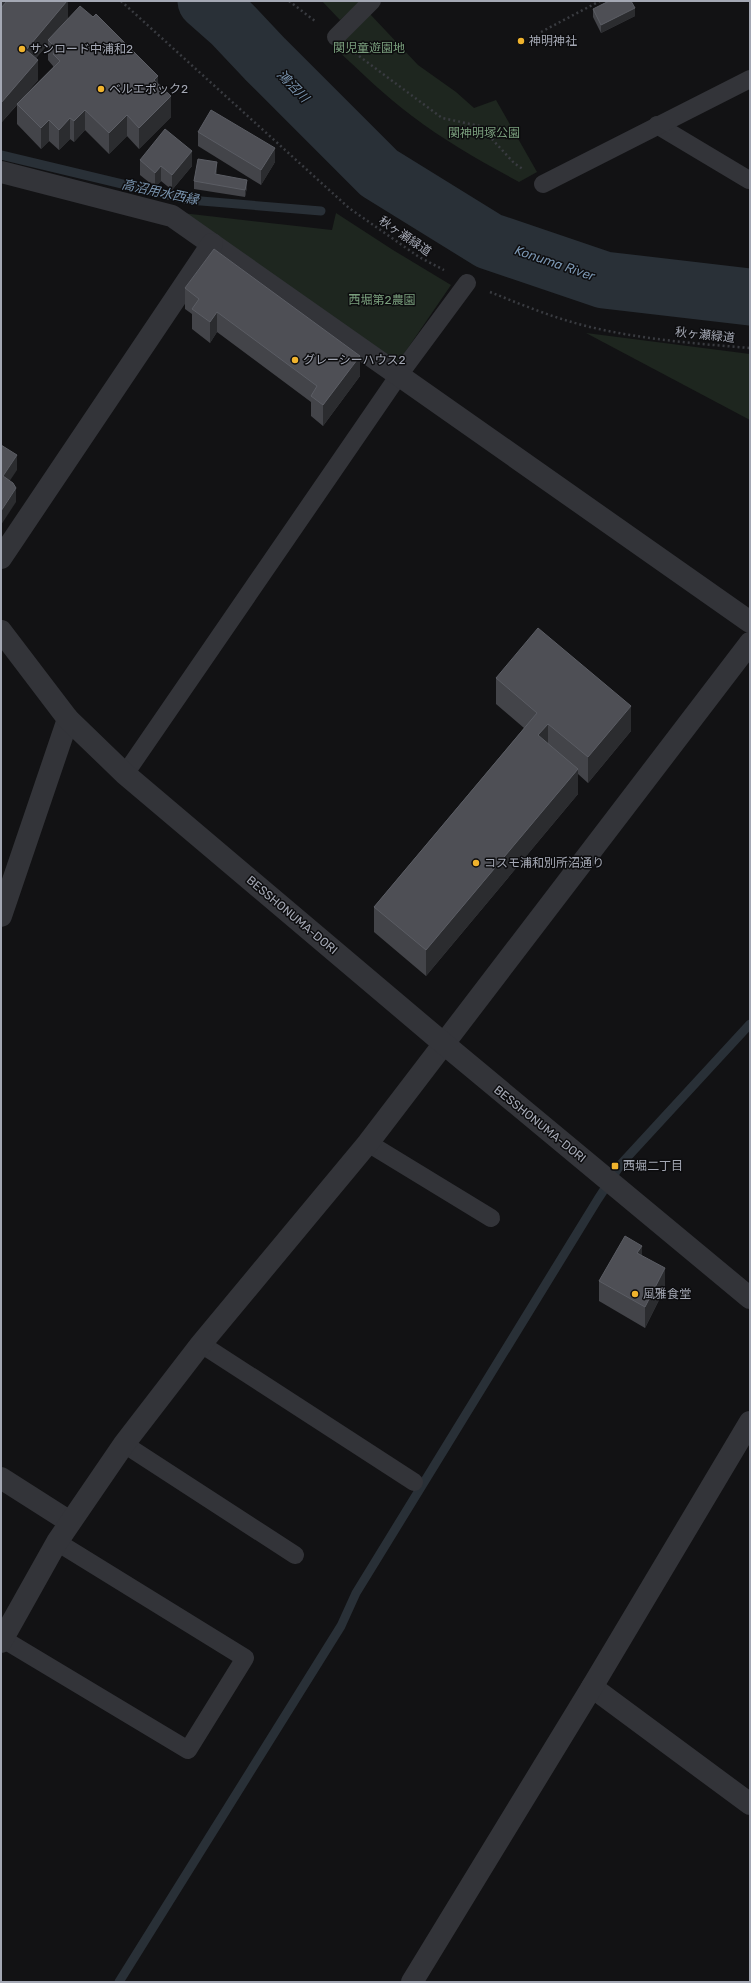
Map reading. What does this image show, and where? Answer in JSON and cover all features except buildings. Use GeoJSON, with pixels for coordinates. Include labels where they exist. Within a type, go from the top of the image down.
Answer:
{"type":"FeatureCollection","features":[{"type":"Feature","properties":{"kind":"street"},"geometry":{"type":"LineString","coordinates":[[1,172],[172,216],[750,622]]}},
{"type":"Feature","properties":{"kind":"street"},"geometry":{"type":"LineString","coordinates":[[1,558],[212,244]]}},
{"type":"Feature","properties":{"kind":"street","name":"BESSHONUMA-DORI"},"geometry":{"type":"LineString","coordinates":[[1,631],[68,719],[125,774],[443,1043],[750,1298]]}},
{"type":"Feature","properties":{"kind":"street"},"geometry":{"type":"LineString","coordinates":[[2,1641],[57,1542],[124,1444],[201,1344],[368,1143],[750,643]]}},
{"type":"Feature","properties":{"kind":"street"},"geometry":{"type":"LineString","coordinates":[[1,916],[68,719]]}},
{"type":"Feature","properties":{"kind":"street"},"geometry":{"type":"LineString","coordinates":[[412,1982],[750,1422]]}},
{"type":"Feature","properties":{"kind":"street"},"geometry":{"type":"LineString","coordinates":[[1,1478],[70,1522]]}},
{"type":"Feature","properties":{"kind":"street"},"geometry":{"type":"LineString","coordinates":[[592,1686],[750,1804]]}},
{"type":"Feature","properties":{"kind":"lane"},"geometry":{"type":"LineString","coordinates":[[336,37],[372,1]]}},
{"type":"Feature","properties":{"kind":"lane"},"geometry":{"type":"LineString","coordinates":[[543,184],[750,79]]}},
{"type":"Feature","properties":{"kind":"lane"},"geometry":{"type":"LineString","coordinates":[[657,125],[749,180]]}},
{"type":"Feature","properties":{"kind":"lane"},"geometry":{"type":"LineString","coordinates":[[125,774],[399,375],[467,283]]}},
{"type":"Feature","properties":{"kind":"lane"},"geometry":{"type":"LineString","coordinates":[[368,1143],[491,1218]]}},
{"type":"Feature","properties":{"kind":"lane"},"geometry":{"type":"LineString","coordinates":[[201,1344],[414,1482]]}},
{"type":"Feature","properties":{"kind":"lane"},"geometry":{"type":"LineString","coordinates":[[124,1444],[295,1555]]}},
{"type":"Feature","properties":{"kind":"lane"},"geometry":{"type":"LineString","coordinates":[[2,1641],[188,1750],[245,1658],[57,1542]]}},
{"type":"Feature","properties":{"kind":"path","name":"秋ヶ瀬緑道"},"geometry":{"type":"LineString","coordinates":[[121,1],[349,208],[419,257],[467,283],[550,315],[599,329],[681,342],[750,348]]}},
{"type":"Feature","properties":{"kind":"path"},"geometry":{"type":"LineString","coordinates":[[541,32],[600,1]]}},
{"type":"Feature","properties":{"kind":"path"},"geometry":{"type":"LineString","coordinates":[[353,52],[442,118],[480,126],[514,162],[543,184]]}},
{"type":"Feature","properties":{"kind":"green space"},"geometry":{"type":"Polygon","coordinates":[[[322,1],[361,1],[340,20],[322,1]]]}},
{"type":"Feature","properties":{"kind":"green space","name":"関児童遊園地"},"geometry":{"type":"Polygon","coordinates":[[[370,14],[418,65],[456,92],[474,108],[496,100],[537,172],[519,182],[464,151],[437,134],[402,108],[373,84],[336,49],[370,14]]]}},
{"type":"Feature","properties":{"kind":"green space","name":"西堀第2農園"},"geometry":{"type":"Polygon","coordinates":[[[182,213],[332,230],[336,213],[451,285],[399,361],[387,362],[182,213]]]}},
{"type":"Feature","properties":{"kind":"green space"},"geometry":{"type":"Polygon","coordinates":[[[586,333],[750,354],[750,420],[586,333]]]}},
{"type":"Feature","properties":{"kind":"waterway","name":"Konuma River"},"geometry":{"type":"LineString","coordinates":[[206,1],[232,24],[379,173],[489,241],[604,280],[750,297]]}},
{"type":"Feature","properties":{"kind":"waterway","name":"高沼用水西縁"},"geometry":{"type":"LineString","coordinates":[[1,155],[189,200],[321,211]]}},
{"type":"Feature","properties":{"kind":"waterway"},"geometry":{"type":"LineString","coordinates":[[119,1982],[341,1626],[356,1593],[621,1164],[750,1024]]}},
{"type":"Feature","properties":{"kind":"place","name":"神明神社"},"geometry":{"type":"Point","coordinates":[521,41]}},
{"type":"Feature","properties":{"kind":"place","name":"サンロード中浦和2"},"geometry":{"type":"Point","coordinates":[22,49]}},
{"type":"Feature","properties":{"kind":"place","name":"ベルエポック2"},"geometry":{"type":"Point","coordinates":[101,89]}},
{"type":"Feature","properties":{"kind":"place","name":"グレーシーハウス2"},"geometry":{"type":"Point","coordinates":[295,360]}},
{"type":"Feature","properties":{"kind":"place","name":"コスモ浦和別所沼通り"},"geometry":{"type":"Point","coordinates":[476,863]}},
{"type":"Feature","properties":{"kind":"place","name":"西堀二丁目"},"geometry":{"type":"Point","coordinates":[615,1166]}},
{"type":"Feature","properties":{"kind":"place","name":"風雅食堂"},"geometry":{"type":"Point","coordinates":[635,1294]}},
{"type":"Feature","properties":{"kind":"water label","name":"鴻沼川"},"geometry":{"type":"Point","coordinates":[293,86]}},
{"type":"Feature","properties":{"kind":"park label","name":"関神明塚公園"},"geometry":{"type":"Point","coordinates":[484,133]}}]}
